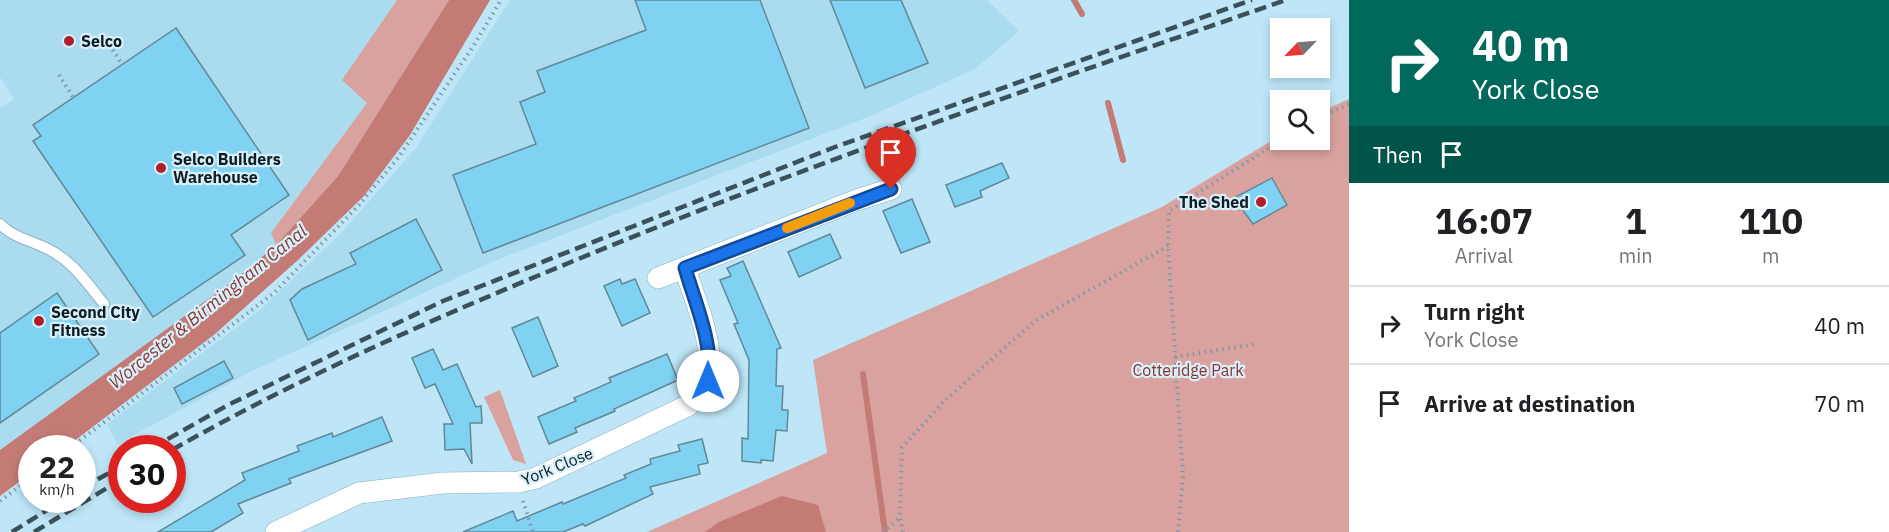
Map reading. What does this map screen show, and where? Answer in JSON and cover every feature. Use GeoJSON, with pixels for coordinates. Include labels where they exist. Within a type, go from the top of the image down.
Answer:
{"type":"FeatureCollection","features":[{"type":"Feature","properties":{"kind":"street"},"geometry":{"type":"LineString","coordinates":[[658,278],[891,189]]}},
{"type":"Feature","properties":{"kind":"street","name":"York Close"},"geometry":{"type":"LineString","coordinates":[[276,532],[359,493],[442,483],[519,482],[565,466],[665,419],[701,395],[708,381],[711,364],[685,268]]}},
{"type":"Feature","properties":{"kind":"lane"},"geometry":{"type":"LineString","coordinates":[[0,224],[10,234],[48,248],[75,268],[104,304]]}},
{"type":"Feature","properties":{"kind":"path"},"geometry":{"type":"LineString","coordinates":[[87,435],[274,293],[359,205],[398,158],[474,45],[501,0]]}},
{"type":"Feature","properties":{"kind":"path"},"geometry":{"type":"LineString","coordinates":[[106,40],[122,64]]}},
{"type":"Feature","properties":{"kind":"path"},"geometry":{"type":"LineString","coordinates":[[59,75],[73,97]]}},
{"type":"Feature","properties":{"kind":"path"},"geometry":{"type":"LineString","coordinates":[[1330,113],[1349,104]]}},
{"type":"Feature","properties":{"kind":"path"},"geometry":{"type":"LineString","coordinates":[[1178,532],[1183,478],[1168,246],[1169,211],[1270,148]]}},
{"type":"Feature","properties":{"kind":"path"},"geometry":{"type":"LineString","coordinates":[[903,532],[900,517],[902,448],[942,403],[1035,321],[1168,246]]}},
{"type":"Feature","properties":{"kind":"path"},"geometry":{"type":"LineString","coordinates":[[1175,357],[1256,344]]}},
{"type":"Feature","properties":{"kind":"path"},"geometry":{"type":"LineString","coordinates":[[519,482],[525,515],[533,532]]}},
{"type":"Feature","properties":{"kind":"path"},"geometry":{"type":"LineString","coordinates":[[0,501],[18,488]]}},
{"type":"Feature","properties":{"kind":"path"},"geometry":{"type":"LineString","coordinates":[[883,532],[900,517]]}},
{"type":"Feature","properties":{"kind":"shaded area"},"geometry":{"type":"Polygon","coordinates":[[[0,0],[397,0],[343,79],[367,103],[271,233],[276,245],[233,281],[0,450],[0,108],[14,99],[0,77],[0,0]]]}},
{"type":"Feature","properties":{"kind":"shaded area"},"geometry":{"type":"Polygon","coordinates":[[[510,0],[987,0],[1019,31],[975,69],[868,117],[492,262],[254,370],[134,435],[112,435],[107,424],[261,309],[341,233],[416,148],[510,0]]]}},
{"type":"Feature","properties":{"kind":"green space"},"geometry":{"type":"Polygon","coordinates":[[[397,0],[449,0],[338,176],[276,245],[271,233],[367,103],[342,80],[397,0]]]}},
{"type":"Feature","properties":{"kind":"green space","name":"Cotteridge Park"},"geometry":{"type":"Polygon","coordinates":[[[1349,99],[1349,532],[647,532],[827,453],[813,360],[1162,207],[1270,142],[1270,150],[1330,150],[1330,108],[1349,99]]]}},
{"type":"Feature","properties":{"kind":"green space"},"geometry":{"type":"Polygon","coordinates":[[[500,390],[526,464],[513,460],[484,397],[500,390]]]}},
{"type":"Feature","properties":{"kind":"water","name":"Worcester & Birmingham Canal"},"geometry":{"type":"Polygon","coordinates":[[[449,0],[490,0],[410,135],[364,196],[298,260],[215,334],[82,435],[21,435],[233,281],[276,245],[338,176],[449,0]]]}},
{"type":"Feature","properties":{"kind":"water"},"geometry":{"type":"Polygon","coordinates":[[[18,437],[18,483],[0,496],[0,450],[18,437]]]}},
{"type":"Feature","properties":{"kind":"water"},"geometry":{"type":"Polygon","coordinates":[[[782,496],[818,505],[826,532],[705,532],[719,522],[782,496]]]}},
{"type":"Feature","properties":{"kind":"building"},"geometry":{"type":"Polygon","coordinates":[[[635,0],[760,0],[809,128],[483,253],[453,175],[536,144],[520,102],[545,92],[537,71],[646,30],[635,0]]]}},
{"type":"Feature","properties":{"kind":"building"},"geometry":{"type":"Polygon","coordinates":[[[830,0],[901,0],[928,63],[865,88],[830,0]]]}},
{"type":"Feature","properties":{"kind":"building","name":"Selco Builders Warehouse"},"geometry":{"type":"Polygon","coordinates":[[[176,28],[289,195],[231,235],[245,255],[153,317],[33,141],[41,136],[33,125],[176,28]]]}},
{"type":"Feature","properties":{"kind":"building"},"geometry":{"type":"Polygon","coordinates":[[[1002,163],[1009,178],[980,191],[982,197],[955,207],[946,185],[1002,163]]]}},
{"type":"Feature","properties":{"kind":"building","name":"The Shed"},"geometry":{"type":"Polygon","coordinates":[[[1272,178],[1287,205],[1253,224],[1234,198],[1272,178]]]}},
{"type":"Feature","properties":{"kind":"building"},"geometry":{"type":"Polygon","coordinates":[[[912,199],[930,242],[901,253],[883,211],[912,199]]]}},
{"type":"Feature","properties":{"kind":"building"},"geometry":{"type":"Polygon","coordinates":[[[416,219],[442,270],[308,340],[290,300],[302,289],[356,264],[350,253],[416,219]]]}},
{"type":"Feature","properties":{"kind":"building"},"geometry":{"type":"Polygon","coordinates":[[[830,234],[841,258],[799,277],[788,252],[830,234]]]}},
{"type":"Feature","properties":{"kind":"building"},"geometry":{"type":"Polygon","coordinates":[[[743,261],[781,348],[777,349],[776,386],[783,386],[782,410],[788,410],[787,431],[776,430],[773,461],[761,460],[761,463],[742,461],[742,438],[748,439],[749,360],[734,324],[738,323],[720,280],[731,276],[727,268],[743,261]]]}},
{"type":"Feature","properties":{"kind":"building"},"geometry":{"type":"Polygon","coordinates":[[[620,279],[622,284],[635,279],[650,313],[622,326],[604,286],[620,279]]]}},
{"type":"Feature","properties":{"kind":"building"},"geometry":{"type":"Polygon","coordinates":[[[57,293],[99,354],[0,423],[0,333],[57,293]]]}},
{"type":"Feature","properties":{"kind":"building"},"geometry":{"type":"Polygon","coordinates":[[[538,317],[558,366],[533,377],[512,328],[538,317]]]}},
{"type":"Feature","properties":{"kind":"building"},"geometry":{"type":"Polygon","coordinates":[[[433,349],[443,370],[457,364],[476,407],[481,406],[482,423],[470,423],[472,464],[464,449],[445,450],[444,424],[453,424],[435,384],[425,388],[412,358],[433,349]]]}},
{"type":"Feature","properties":{"kind":"building"},"geometry":{"type":"Polygon","coordinates":[[[667,354],[678,380],[575,428],[577,432],[549,444],[538,417],[576,401],[574,398],[611,382],[609,378],[667,354]]]}},
{"type":"Feature","properties":{"kind":"building"},"geometry":{"type":"Polygon","coordinates":[[[224,361],[233,378],[182,404],[174,388],[224,361]]]}},
{"type":"Feature","properties":{"kind":"building"},"geometry":{"type":"Polygon","coordinates":[[[382,417],[392,441],[289,479],[291,483],[238,504],[243,513],[211,532],[158,532],[245,480],[242,473],[299,451],[297,446],[332,433],[333,437],[382,417]]]}},
{"type":"Feature","properties":{"kind":"building"},"geometry":{"type":"Polygon","coordinates":[[[702,439],[708,463],[698,465],[700,474],[650,487],[653,494],[585,526],[583,524],[563,532],[463,532],[513,511],[517,521],[562,502],[563,504],[626,478],[624,475],[651,464],[650,459],[680,451],[678,445],[702,439]]]}},
{"type":"Feature","properties":{"kind":"waterway"},"geometry":{"type":"LineString","coordinates":[[1074,0],[1082,14]]}},
{"type":"Feature","properties":{"kind":"waterway"},"geometry":{"type":"LineString","coordinates":[[1108,103],[1123,160]]}},
{"type":"Feature","properties":{"kind":"waterway"},"geometry":{"type":"LineString","coordinates":[[863,374],[885,532]]}},
{"type":"Feature","properties":{"kind":"railway"},"geometry":{"type":"LineString","coordinates":[[175,435],[228,405],[443,301],[835,147],[1252,0]]}},
{"type":"Feature","properties":{"kind":"railway"},"geometry":{"type":"LineString","coordinates":[[186,442],[269,398],[368,350],[520,283],[659,226],[927,126],[1286,0]]}},
{"type":"Feature","properties":{"kind":"railway"},"geometry":{"type":"LineString","coordinates":[[96,480],[108,474]]}},
{"type":"Feature","properties":{"kind":"railway"},"geometry":{"type":"LineString","coordinates":[[34,532],[108,487]]}},
{"type":"Feature","properties":{"kind":"railway"},"geometry":{"type":"LineString","coordinates":[[12,532],[42,513]]}},
{"type":"Feature","properties":{"kind":"slow traffic"},"geometry":{"type":"LineString","coordinates":[[787,228],[850,203]]}},
{"type":"Feature","properties":{"kind":"place","name":"Selco"},"geometry":{"type":"Point","coordinates":[69,41]}},
{"type":"Feature","properties":{"kind":"place","name":"Selco Builders Warehouse"},"geometry":{"type":"Point","coordinates":[161,168]}},
{"type":"Feature","properties":{"kind":"place","name":"The Shed"},"geometry":{"type":"Point","coordinates":[1261,202]}},
{"type":"Feature","properties":{"kind":"place","name":"Second City Fitness"},"geometry":{"type":"Point","coordinates":[39,321]}},
{"type":"Feature","properties":{"kind":"route"},"geometry":{"type":"LineString","coordinates":[[708,381],[711,364],[685,268],[857,200],[891,189]]}}]}
